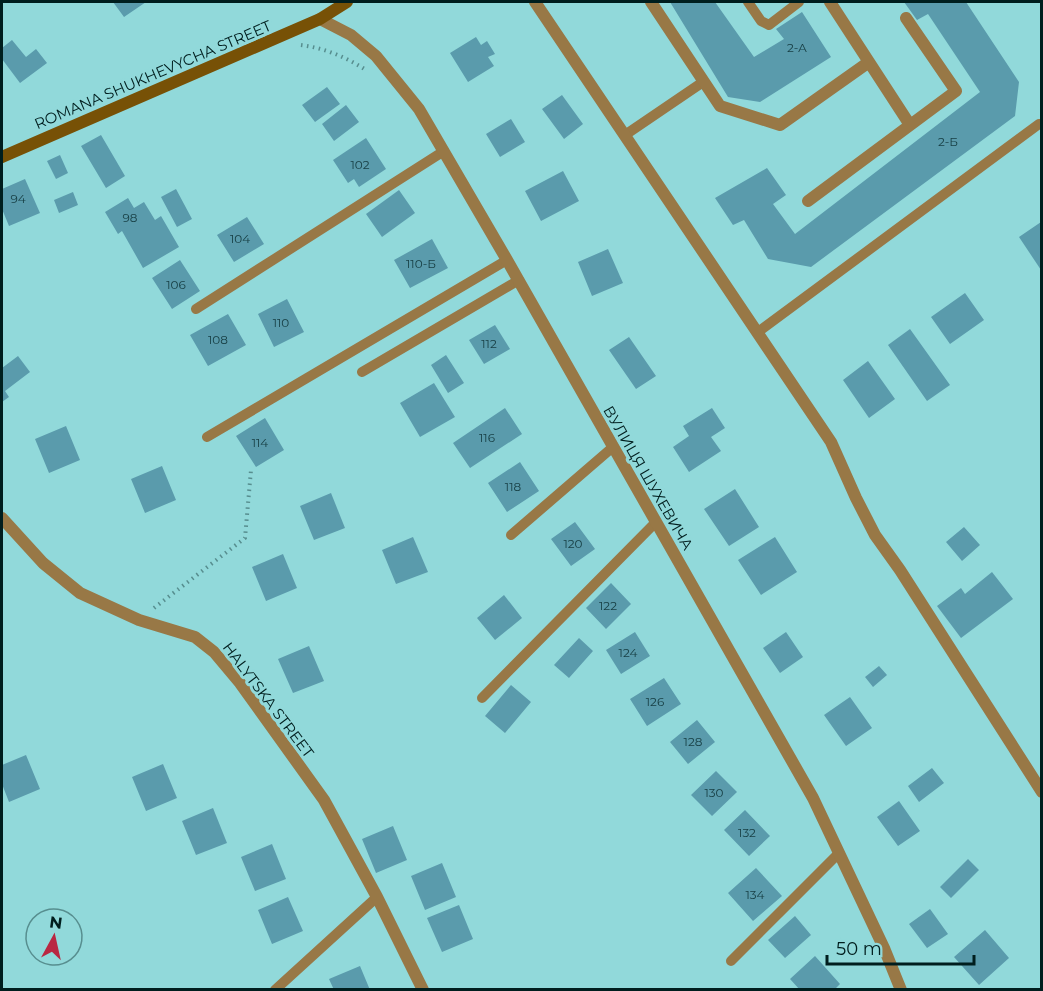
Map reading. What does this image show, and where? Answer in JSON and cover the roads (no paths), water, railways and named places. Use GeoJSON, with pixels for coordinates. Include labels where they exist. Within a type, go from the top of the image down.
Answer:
{"type":"FeatureCollection","features":[{"type":"Feature","properties":{"kind":"main road","name":"ROMANA SHUKHEVYCHA STREET"},"geometry":{"type":"LineString","coordinates":[[2,157],[320,19],[347,2]]}},
{"type":"Feature","properties":{"kind":"street"},"geometry":{"type":"LineString","coordinates":[[535,2],[831,442],[875,535],[900,570],[1041,792]]}},
{"type":"Feature","properties":{"kind":"street"},"geometry":{"type":"LineString","coordinates":[[651,2],[720,106],[780,125],[869,62]]}},
{"type":"Feature","properties":{"kind":"street"},"geometry":{"type":"LineString","coordinates":[[830,2],[910,125]]}},
{"type":"Feature","properties":{"kind":"street"},"geometry":{"type":"LineString","coordinates":[[808,201],[956,91],[906,18]]}},
{"type":"Feature","properties":{"kind":"street","name":"ВУЛИЦЯ ШУХЕВИЧА"},"geometry":{"type":"LineString","coordinates":[[320,19],[351,35],[376,56],[419,109],[519,280],[813,798],[884,948],[901,990]]}},
{"type":"Feature","properties":{"kind":"street","name":"HALYTSKA STREET"},"geometry":{"type":"LineString","coordinates":[[2,519],[43,563],[80,593],[139,620],[195,637],[214,652],[240,683],[324,800],[377,897],[423,990]]}},
{"type":"Feature","properties":{"kind":"lane"},"geometry":{"type":"LineString","coordinates":[[748,2],[761,21],[769,25],[799,2]]}},
{"type":"Feature","properties":{"kind":"lane"},"geometry":{"type":"LineString","coordinates":[[625,135],[703,82]]}},
{"type":"Feature","properties":{"kind":"lane"},"geometry":{"type":"LineString","coordinates":[[758,332],[1038,124]]}},
{"type":"Feature","properties":{"kind":"lane"},"geometry":{"type":"LineString","coordinates":[[196,309],[444,151]]}},
{"type":"Feature","properties":{"kind":"lane"},"geometry":{"type":"LineString","coordinates":[[207,437],[507,260]]}},
{"type":"Feature","properties":{"kind":"lane"},"geometry":{"type":"LineString","coordinates":[[362,372],[519,280]]}},
{"type":"Feature","properties":{"kind":"lane"},"geometry":{"type":"LineString","coordinates":[[511,535],[613,447]]}},
{"type":"Feature","properties":{"kind":"lane"},"geometry":{"type":"LineString","coordinates":[[482,698],[656,522]]}},
{"type":"Feature","properties":{"kind":"lane"},"geometry":{"type":"LineString","coordinates":[[731,961],[839,853]]}},
{"type":"Feature","properties":{"kind":"lane"},"geometry":{"type":"LineString","coordinates":[[275,990],[377,897]]}}]}
